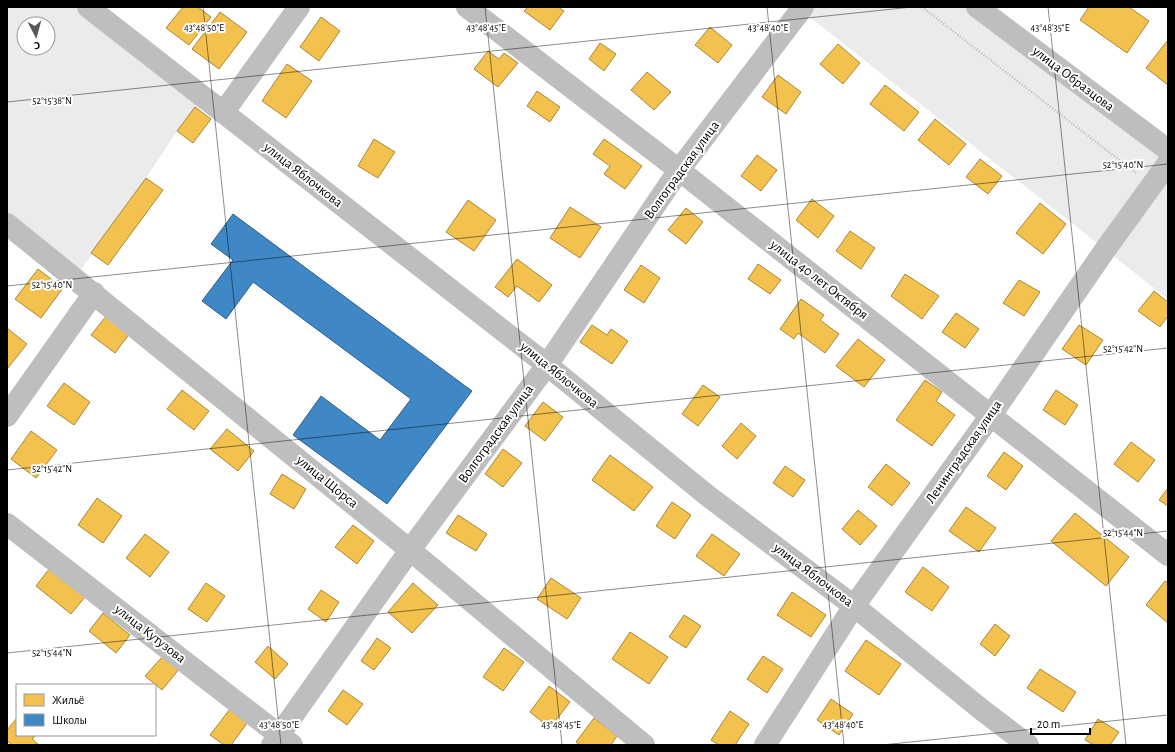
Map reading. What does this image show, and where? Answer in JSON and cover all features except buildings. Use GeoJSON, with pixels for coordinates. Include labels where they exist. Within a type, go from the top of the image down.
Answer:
{"type":"FeatureCollection","features":[{"type":"Feature","properties":{"kind":"street","name":"улица Яблочкова"},"geometry":{"type":"LineString","coordinates":[[88,7],[547,365],[708,496],[854,606],[982,710],[1028,745]]}},
{"type":"Feature","properties":{"kind":"street"},"geometry":{"type":"LineString","coordinates":[[223,113],[299,7]]}},
{"type":"Feature","properties":{"kind":"street","name":"улица 40 лет Октября"},"geometry":{"type":"LineString","coordinates":[[467,7],[679,170],[1168,556]]}},
{"type":"Feature","properties":{"kind":"street","name":"Волгоградская улица"},"geometry":{"type":"LineString","coordinates":[[281,742],[410,550],[547,365],[679,170],[803,7]]}},
{"type":"Feature","properties":{"kind":"street","name":"улица Образцова"},"geometry":{"type":"LineString","coordinates":[[978,7],[1168,150]]}},
{"type":"Feature","properties":{"kind":"street","name":"Ленинградская улица"},"geometry":{"type":"LineString","coordinates":[[765,745],[854,606],[991,415],[1100,256],[1168,162]]}},
{"type":"Feature","properties":{"kind":"street","name":"улица Щорса"},"geometry":{"type":"LineString","coordinates":[[7,224],[410,550],[644,745]]}},
{"type":"Feature","properties":{"kind":"street"},"geometry":{"type":"LineString","coordinates":[[7,416],[94,293]]}},
{"type":"Feature","properties":{"kind":"street","name":"улица Кутузова"},"geometry":{"type":"LineString","coordinates":[[7,524],[281,742]]}},
{"type":"Feature","properties":{"kind":"path"},"geometry":{"type":"LineString","coordinates":[[922,7],[1151,185]]}},
{"type":"Feature","properties":{"kind":"shaded area"},"geometry":{"type":"Polygon","coordinates":[[[7,7],[88,7],[203,97],[177,131],[146,178],[75,278],[7,224],[7,7]]]}},
{"type":"Feature","properties":{"kind":"shaded area"},"geometry":{"type":"Polygon","coordinates":[[[797,7],[977,7],[1168,150],[1168,299],[797,7]]]}}]}
